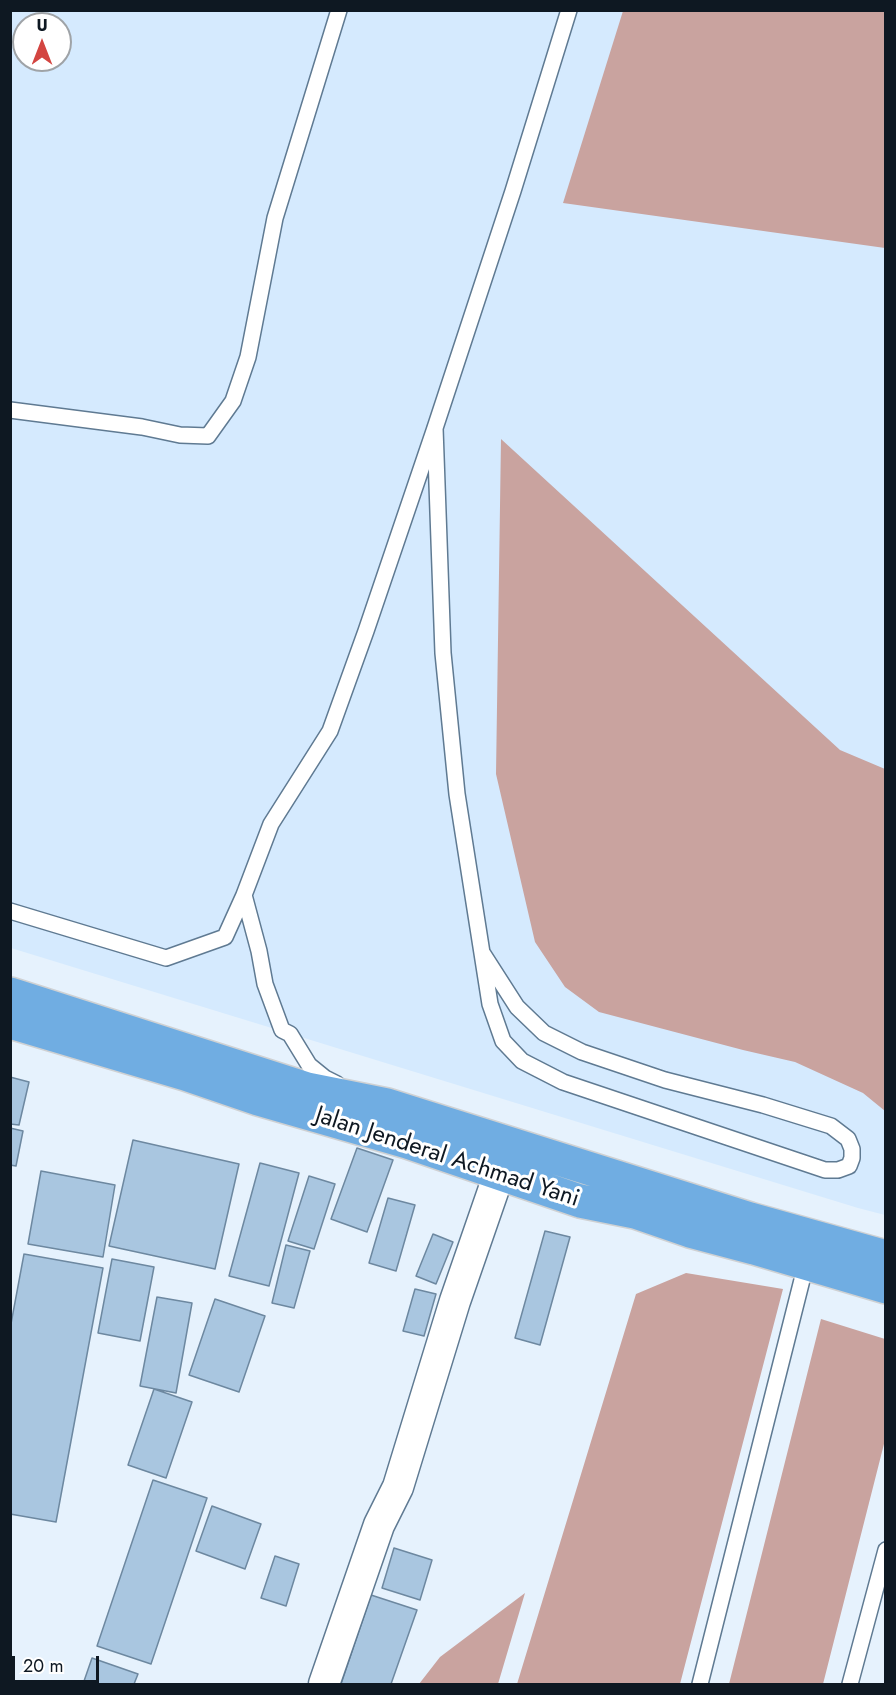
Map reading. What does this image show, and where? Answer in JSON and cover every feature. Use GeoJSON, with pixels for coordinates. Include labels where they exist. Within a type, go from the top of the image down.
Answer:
{"type":"FeatureCollection","features":[{"type":"Feature","properties":{"kind":"highway","name":"Jalan Jenderal Achmad Yani"},"geometry":{"type":"LineString","coordinates":[[10,994],[307,1089],[387,1105],[750,1219],[885,1257]]}},
{"type":"Feature","properties":{"kind":"highway","name":"Jalan Jenderal Achmad Yani"},"geometry":{"type":"LineString","coordinates":[[10,1022],[185,1074],[258,1099],[407,1142],[580,1202],[635,1212],[690,1232],[885,1287]]}},
{"type":"Feature","properties":{"kind":"street"},"geometry":{"type":"LineString","coordinates":[[324,1684],[379,1526],[398,1487],[454,1301],[499,1174]]}},
{"type":"Feature","properties":{"kind":"lane"},"geometry":{"type":"LineString","coordinates":[[10,410],[142,427],[180,435],[208,436],[233,401],[248,357],[275,218],[339,10]]}},
{"type":"Feature","properties":{"kind":"lane"},"geometry":{"type":"LineString","coordinates":[[10,911],[166,958],[225,937],[271,824],[330,731],[435,428],[513,191],[569,10]]}},
{"type":"Feature","properties":{"kind":"lane"},"geometry":{"type":"LineString","coordinates":[[435,428],[443,653],[458,794],[490,1004],[503,1041],[522,1061],[563,1082],[825,1170],[838,1170],[849,1166],[852,1149],[848,1140],[831,1126],[763,1105],[665,1080],[582,1052],[544,1033],[517,1007],[483,954]]}},
{"type":"Feature","properties":{"kind":"lane"},"geometry":{"type":"LineString","coordinates":[[244,895],[260,951],[265,984],[282,1030],[290,1034],[309,1065],[325,1078],[387,1105]]}},
{"type":"Feature","properties":{"kind":"lane"},"geometry":{"type":"LineString","coordinates":[[700,1684],[806,1264]]}},
{"type":"Feature","properties":{"kind":"lane"},"geometry":{"type":"LineString","coordinates":[[850,1684],[885,1550]]}},
{"type":"Feature","properties":{"kind":"shaded area"},"geometry":{"type":"Polygon","coordinates":[[[10,11],[885,11],[885,1215],[11,948],[10,11]]]}},
{"type":"Feature","properties":{"kind":"shaded area"},"geometry":{"type":"Polygon","coordinates":[[[623,11],[885,11],[885,248],[563,203],[623,11]]]}},
{"type":"Feature","properties":{"kind":"shaded area"},"geometry":{"type":"Polygon","coordinates":[[[501,439],[840,750],[885,769],[885,1111],[863,1093],[795,1062],[599,1012],[565,987],[535,942],[496,774],[501,439]]]}},
{"type":"Feature","properties":{"kind":"shaded area"},"geometry":{"type":"Polygon","coordinates":[[[686,1273],[783,1289],[680,1684],[517,1684],[636,1294],[686,1273]]]}},
{"type":"Feature","properties":{"kind":"shaded area"},"geometry":{"type":"Polygon","coordinates":[[[821,1319],[885,1339],[885,1440],[823,1684],[729,1684],[821,1319]]]}},
{"type":"Feature","properties":{"kind":"shaded area"},"geometry":{"type":"Polygon","coordinates":[[[525,1593],[498,1684],[419,1684],[440,1657],[525,1593]]]}},
{"type":"Feature","properties":{"kind":"building"},"geometry":{"type":"Polygon","coordinates":[[[10,1077],[29,1082],[19,1125],[10,1124],[10,1077]]]}},
{"type":"Feature","properties":{"kind":"building"},"geometry":{"type":"Polygon","coordinates":[[[10,1128],[23,1131],[16,1166],[10,1165],[10,1128]]]}},
{"type":"Feature","properties":{"kind":"building"},"geometry":{"type":"Polygon","coordinates":[[[133,1140],[239,1164],[215,1269],[109,1246],[133,1140]]]}},
{"type":"Feature","properties":{"kind":"building"},"geometry":{"type":"Polygon","coordinates":[[[357,1148],[393,1160],[367,1232],[331,1219],[357,1148]]]}},
{"type":"Feature","properties":{"kind":"building"},"geometry":{"type":"Polygon","coordinates":[[[260,1163],[299,1173],[269,1286],[229,1276],[260,1163]]]}},
{"type":"Feature","properties":{"kind":"building"},"geometry":{"type":"Polygon","coordinates":[[[41,1171],[115,1185],[103,1257],[28,1244],[41,1171]]]}},
{"type":"Feature","properties":{"kind":"building"},"geometry":{"type":"Polygon","coordinates":[[[309,1176],[335,1184],[314,1249],[288,1241],[309,1176]]]}},
{"type":"Feature","properties":{"kind":"building"},"geometry":{"type":"Polygon","coordinates":[[[388,1198],[415,1205],[396,1271],[369,1263],[388,1198]]]}},
{"type":"Feature","properties":{"kind":"building"},"geometry":{"type":"Polygon","coordinates":[[[545,1231],[570,1237],[540,1345],[515,1338],[545,1231]]]}},
{"type":"Feature","properties":{"kind":"building"},"geometry":{"type":"Polygon","coordinates":[[[433,1234],[453,1242],[436,1284],[416,1276],[433,1234]]]}},
{"type":"Feature","properties":{"kind":"building"},"geometry":{"type":"Polygon","coordinates":[[[286,1245],[310,1251],[294,1308],[272,1303],[286,1245]]]}},
{"type":"Feature","properties":{"kind":"building"},"geometry":{"type":"Polygon","coordinates":[[[24,1254],[103,1268],[56,1522],[10,1514],[10,1329],[24,1254]]]}},
{"type":"Feature","properties":{"kind":"building"},"geometry":{"type":"Polygon","coordinates":[[[112,1259],[154,1267],[140,1341],[98,1333],[112,1259]]]}},
{"type":"Feature","properties":{"kind":"building"},"geometry":{"type":"Polygon","coordinates":[[[415,1289],[436,1294],[424,1336],[403,1331],[415,1289]]]}},
{"type":"Feature","properties":{"kind":"building"},"geometry":{"type":"Polygon","coordinates":[[[157,1297],[192,1303],[176,1393],[140,1386],[157,1297]]]}},
{"type":"Feature","properties":{"kind":"building"},"geometry":{"type":"Polygon","coordinates":[[[215,1299],[265,1316],[239,1392],[189,1375],[215,1299]]]}},
{"type":"Feature","properties":{"kind":"building"},"geometry":{"type":"Polygon","coordinates":[[[154,1389],[192,1402],[166,1478],[128,1465],[154,1389]]]}},
{"type":"Feature","properties":{"kind":"building"},"geometry":{"type":"Polygon","coordinates":[[[153,1480],[207,1498],[151,1664],[97,1646],[153,1480]]]}},
{"type":"Feature","properties":{"kind":"building"},"geometry":{"type":"Polygon","coordinates":[[[212,1506],[261,1524],[245,1569],[196,1551],[212,1506]]]}},
{"type":"Feature","properties":{"kind":"building"},"geometry":{"type":"Polygon","coordinates":[[[394,1548],[432,1560],[420,1600],[382,1588],[394,1548]]]}},
{"type":"Feature","properties":{"kind":"building"},"geometry":{"type":"Polygon","coordinates":[[[275,1556],[299,1564],[286,1606],[261,1598],[275,1556]]]}},
{"type":"Feature","properties":{"kind":"building"},"geometry":{"type":"Polygon","coordinates":[[[371,1595],[417,1610],[391,1684],[341,1684],[371,1595]]]}},
{"type":"Feature","properties":{"kind":"building"},"geometry":{"type":"Polygon","coordinates":[[[92,1658],[138,1674],[134,1684],[83,1684],[92,1658]]]}}]}
